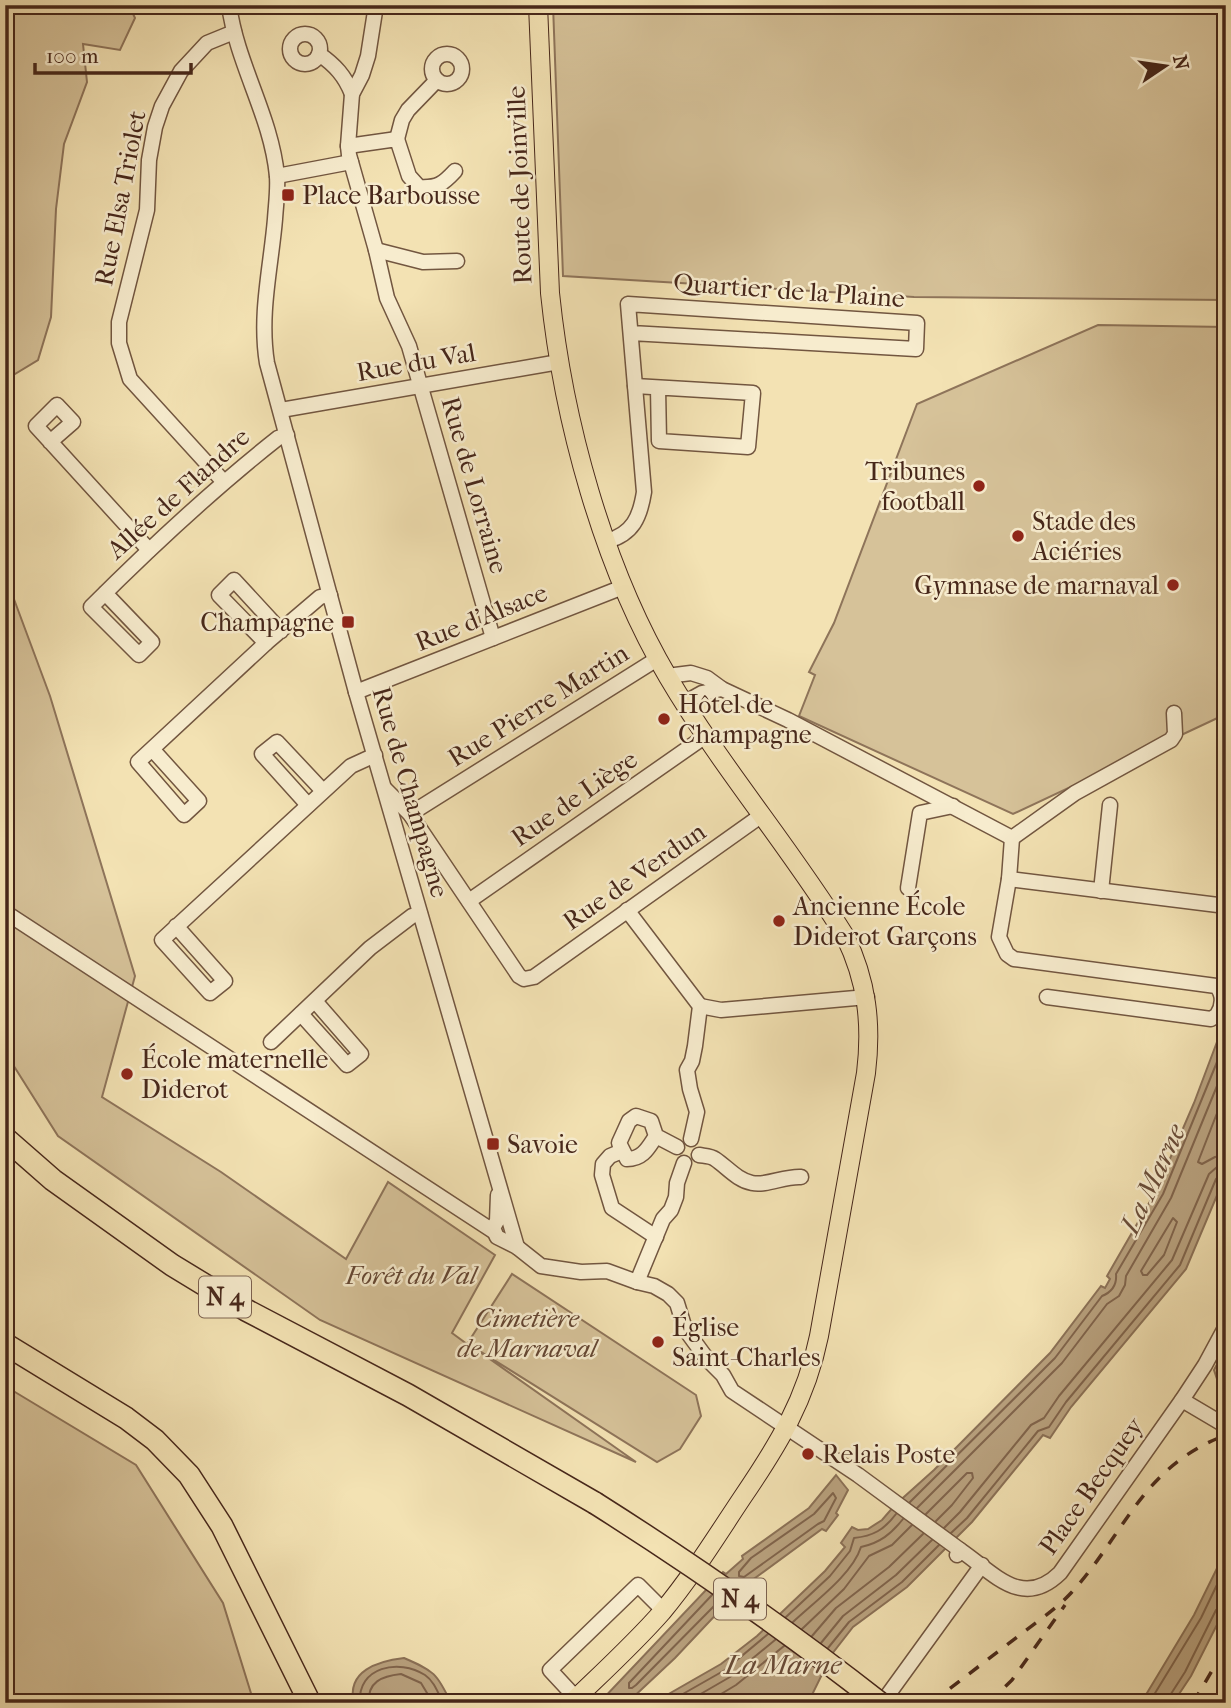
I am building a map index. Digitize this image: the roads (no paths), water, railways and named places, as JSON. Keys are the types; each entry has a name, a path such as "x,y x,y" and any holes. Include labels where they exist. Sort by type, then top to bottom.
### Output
{"highway":[{"name":"N 4","path":"5,1125 115,1233"},
{"name":"N 4","path":"5,1138 115,1233"},
{"name":"N 4","path":"5,1148 77,1210 242,1318 404,1403 463,1429 595,1503 703,1573 881,1703"},
{"name":"N 4","path":"5,1156 63,1203 115,1233"},
{"path":"5,1344 125,1418 155,1440 189,1475 222,1526 310,1703"},
{"path":"5,1352 79,1395 130,1429 183,1480 216,1530 302,1703"}],"main road":[{"name":"Route de Joinville","path":"538,5 550,293 559,362 574,430 607,541 623,586 667,676 845,936 858,965 867,997 869,1032 866,1073 822,1322 810,1375 787,1428 699,1563 663,1610 573,1701"}],"street":[{"name":"Rue de Champagne","path":"229,5 234,32 271,137 277,176 274,230 263,312 267,363 356,692 498,1187 501,1227"},
{"name":"Rue de Lorraine","path":"376,5 368,56 352,94 348,146 387,299 409,345 493,638"},
{"name":"Rue Elsa Triolet","path":"223,481 130,379 119,343 119,322 147,210 149,160 162,106 181,71 207,43 234,32"},
{"path":"319,54 337,68 352,94"},
{"path":"437,80 408,110 397,139 409,176 419,187 435,188 442,185 455,170"},
{"path":"348,146 397,139"},
{"path":"277,176 351,162"},
{"path":"376,250 423,262 457,261"},
{"name":"Quartier de la Plaine","path":"628,304 917,323 916,349 631,333 628,304"},
{"path":"607,541 631,529 639,514 645,492 631,333"},
{"name":"Rue du Val","path":"281,410 559,362"},
{"path":"635,386 753,393 748,447 659,441 658,388"},
{"name":"Allée de Flandre","path":"105,593 223,481 278,438 287,435"},
{"path":"50,442 149,550"},
{"path":"266,643 219,595 234,580 281,631"},
{"name":"Rue d'Alsace","path":"356,692 623,586"},
{"path":"152,749 199,801 184,815 138,762 266,643 320,597 330,595"},
{"name":"Rue Pierre Martin","path":"410,814 657,659"},
{"path":"667,676 699,674 722,689 789,720 1012,838"},
{"path":"684,703 702,693 722,689"},
{"path":"1012,838 1075,793 1171,740 1175,734 1174,713"},
{"name":"Rue de Liège","path":"469,901 707,735"},
{"path":"308,805 262,754 277,742 323,791"},
{"path":"176,926 225,981 210,993 162,940 176,926 351,766 375,755"},
{"path":"907,782 920,813 908,888"},
{"path":"384,788 410,814 469,901"},
{"path":"1101,891 1110,805"},
{"path":"920,813 953,806"},
{"name":"Rue de Verdun","path":"469,901 519,976 524,979 534,977 762,815"},
{"path":"1012,838 1010,878 999,937 1007,954 1014,959 1216,986 1221,991 1222,1001 1221,1010 1210,1019 1047,997"},
{"path":"1010,878 1226,906"},
{"path":"627,909 699,1006 695,1046 687,1070 697,1112 691,1139"},
{"path":"5,912 476,1222 501,1227"},
{"path":"271,1042 370,948 412,916 420,914"},
{"path":"699,1006 721,1010 867,997"},
{"path":"302,1014 347,1065 361,1054 315,1001"},
{"path":"656,1136 643,1154 635,1159 627,1159 619,1143 629,1121 636,1116 650,1121 656,1136 677,1147"},
{"path":"684,1163 676,1154 677,1147 681,1141 691,1139"},
{"path":"684,1163 695,1161 699,1155 699,1147 691,1139"},
{"path":"622,1151 610,1156 603,1164 602,1175 612,1208 656,1237"},
{"path":"699,1155 714,1158 727,1171 750,1183 801,1177"},
{"path":"637,1282 676,1197 677,1183 684,1163"},
{"name":"Place Becquey","path":"501,1227 517,1247 541,1266 581,1272 607,1271 653,1286 668,1294 677,1303 685,1329 707,1359 723,1375 732,1391 858,1475 958,1553 982,1564 1016,1588 1025,1590 1037,1589 1060,1573 1182,1400 1226,1326"},
{"path":"1182,1400 1226,1426"},
{"path":"881,1703 982,1564"},
{"path":"573,1701 550,1670 638,1585 663,1610"}],"water":[{"name":"La Marne","path":"1226,1018 1226,1174 1186,1269 1071,1407 1050,1438 1043,1435 972,1522 907,1587 853,1627 832,1654 808,1703 653,1703 721,1664 757,1636 825,1571 845,1547 841,1543 852,1527 858,1530 868,1529 882,1520 1050,1353 1101,1286 1105,1288 1110,1279 1107,1276 1156,1191 1194,1103"},
{"name":"La Marne","path":"836,1475 848,1490 836,1513 838,1515 826,1531 822,1529 740,1589 675,1658 627,1703 599,1703 723,1572 726,1574 743,1559 742,1556 809,1508"},
{"path":"1226,1550 1226,1607 1191,1676 1173,1703 1141,1703 1194,1615"},
{"path":"404,1658 434,1674 451,1703 354,1703 353,1692 359,1675 375,1665"}],"railway":[{"path":"931,1703 1047,1615 1071,1593 1154,1483 1197,1449 1226,1435"},
{"path":"988,1703 1012,1680 1065,1605"},
{"path":"1193,1703 1226,1647"}],"place":[{"name":"Place Barbousse","path":"288,195"},
{"name":"Tribunes football","path":"979,486"},
{"name":"Stade des Aciéries","path":"1018,536"},
{"name":"Gymnase de marnaval","path":"1173,585"},
{"name":"Champagne","path":"348,622"},
{"name":"Hôtel de Champagne","path":"664,719"},
{"name":"Ancienne École Diderot Garçons","path":"779,921"},
{"name":"École maternelle Diderot","path":"127,1074"},
{"name":"Savoie","path":"493,1144"},
{"name":"Église Saint-Charles","path":"658,1342"},
{"name":"Relais Poste","path":"808,1454"}],"park label":[{"name":"Forêt du Val","path":"411,1275"},
{"name":"Cimetière de Marnaval","path":"527,1333"}]}
